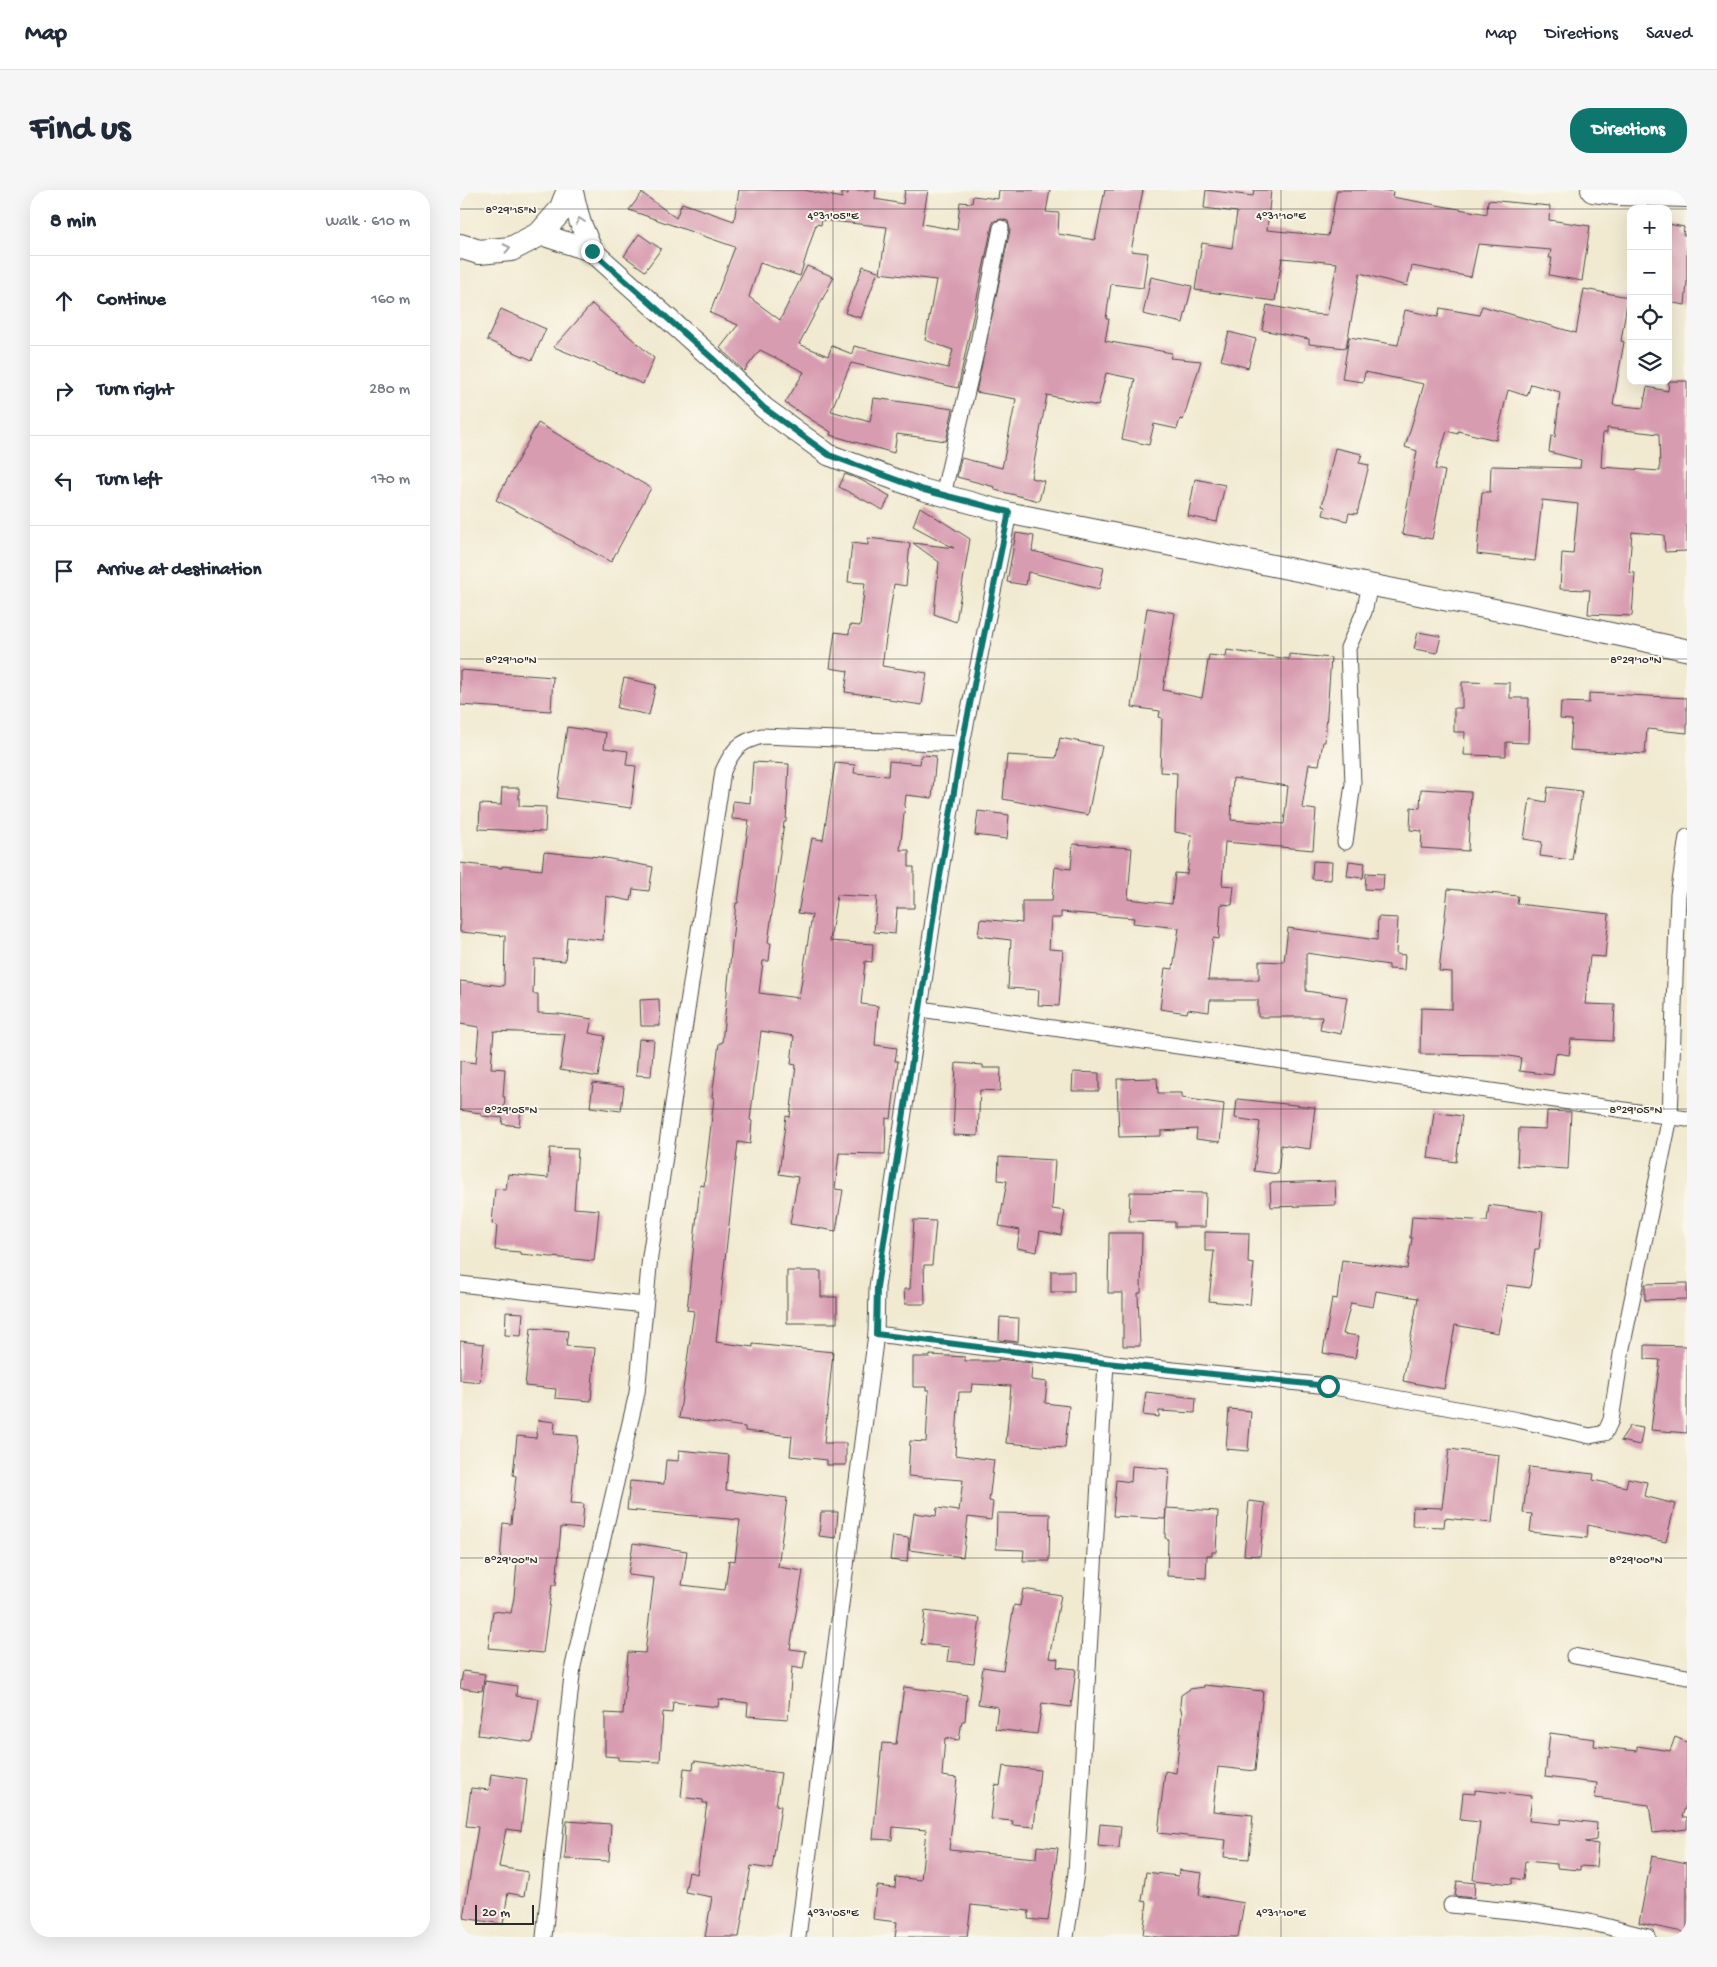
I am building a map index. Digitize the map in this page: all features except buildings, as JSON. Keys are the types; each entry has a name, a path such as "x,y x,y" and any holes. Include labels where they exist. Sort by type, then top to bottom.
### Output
{"main road":[{"path":"460,266 469,249 511,249 540,234 561,210 571,190"},
{"path":"1593,190 1618,193 1687,195"}],"street":[{"path":"571,190 580,222 592,251"},
{"path":"943,495 977,348 1001,228"},
{"path":"540,234 592,251 712,358 764,408 829,455 943,495 1009,512 1572,625 1687,650"},
{"path":"798,1937 876,1334 877,1287 935,906 962,744 1009,512"},
{"path":"1345,842 1353,784 1348,648 1364,612 1370,585"},
{"path":"544,1937 573,1666 637,1393 650,1256 723,771 730,754 745,741 762,736 962,744"},
{"path":"876,1334 1106,1363 1328,1386 1518,1420 1590,1436 1605,1433 1611,1420 1622,1348 1670,1117 1687,837"},
{"path":"920,1009 1687,1119"},
{"path":"460,1284 644,1305"},
{"path":"1066,1937 1076,1873 1106,1363"},
{"path":"1574,1656 1687,1677"},
{"path":"1451,1905 1530,1913 1589,1922 1648,1937"}],"route":[{"path":"592,251 712,358 764,408 829,455 924,490 1009,512 962,744 935,906 877,1287 876,1334 1106,1363 1328,1386"}]}
